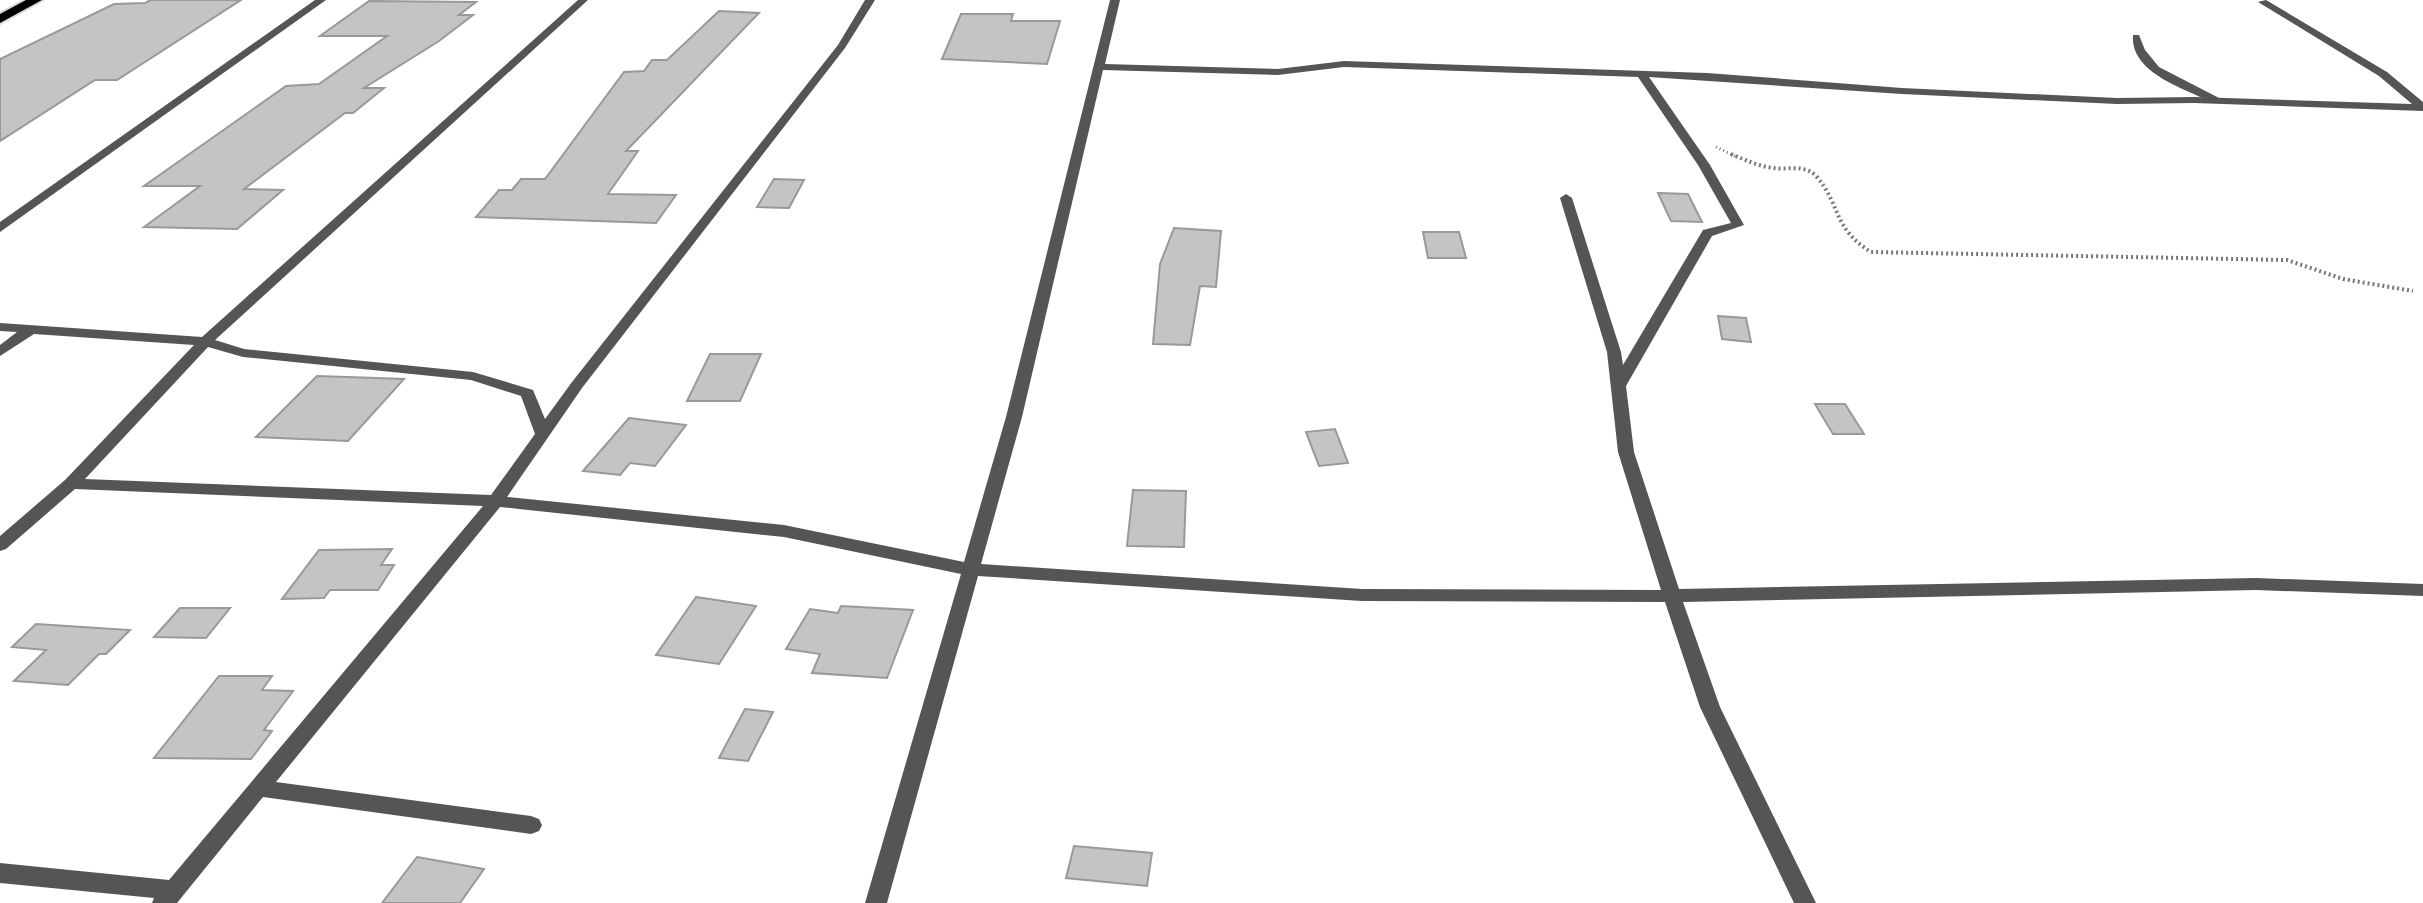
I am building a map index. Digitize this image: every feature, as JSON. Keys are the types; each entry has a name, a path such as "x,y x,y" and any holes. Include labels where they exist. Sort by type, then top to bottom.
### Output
{"highway":[{"path":"4,16 36,0"}],"street":[{"path":"0,228 321,0"},
{"path":"0,545 71,484 205,342 583,0"},
{"path":"0,873 168,896 496,501 577,385 842,46 870,0"},
{"path":"876,903 968,569 1014,417 1115,0"},
{"path":"2263,2 2383,74 2422,108"},
{"path":"2136,37 2138,48 2147,62 2164,76 2215,100"},
{"path":"1099,67 1263,73 1344,64 1642,75 2117,101 2215,100 2422,108"},
{"path":"1618,386 1707,233 1738,225 1642,75"},
{"path":"1566,198 1614,352 1626,452 1672,596 1710,707 1805,903"},
{"path":"0,327 205,342 243,353 473,376 528,393 543,434"},
{"path":"0,352 31,329"},
{"path":"71,484 496,501 784,531 968,569 1362,595 1672,596 2256,584 2423,590"},
{"path":"258,788 531,825"}],"path":[{"path":"1679,130 1748,162 1801,168 1815,175 1850,239 1871,252 2246,262 2287,260 2343,279 2413,291"}],"building":[{"path":"151,0 241,0 117,80 95,80 0,141 0,59 114,4"},
{"path":"369,1 476,2 459,15 473,15 439,41 364,88 384,88 353,113 345,113 244,189 283,190 237,229 144,227 200,186 144,186 286,86 319,84 387,36 320,36"},
{"path":"719,11 759,13 626,151 638,151 608,194 676,195 656,223 476,217 499,190 512,190 521,179 545,179 624,72 644,71 652,60 667,60"},
{"path":"961,14 1013,14 1011,21 1060,21 1047,64 942,59"},
{"path":"774,179 804,180 789,208 757,207"},
{"path":"1658,193 1688,194 1702,222 1671,221"},
{"path":"1174,228 1221,231 1216,287 1200,286 1190,345 1153,344 1160,264"},
{"path":"1423,232 1459,232 1466,258 1428,258"},
{"path":"1718,316 1746,318 1751,342 1722,339"},
{"path":"710,354 761,354 740,401 687,401"},
{"path":"317,376 404,379 348,441 256,437"},
{"path":"1815,404 1845,404 1864,434 1833,434"},
{"path":"629,418 686,425 655,466 630,463 620,475 583,471"},
{"path":"1335,429 1348,463 1319,466 1306,432"},
{"path":"1133,490 1186,491 1184,547 1127,546"},
{"path":"392,549 381,565 394,565 378,590 330,590 324,598 282,599 319,550"},
{"path":"696,597 756,606 719,664 656,655"},
{"path":"841,606 913,610 887,678 812,673 820,654 786,649 810,609 838,613"},
{"path":"180,608 230,608 206,638 154,637"},
{"path":"36,624 130,630 106,654 99,654 68,685 14,681 46,650 12,647"},
{"path":"219,676 272,676 262,690 293,691 264,730 272,731 251,759 154,758"},
{"path":"745,709 773,712 748,761 719,758"},
{"path":"1074,846 1152,853 1147,886 1066,878"},
{"path":"417,857 484,869 460,903 382,903"}]}
